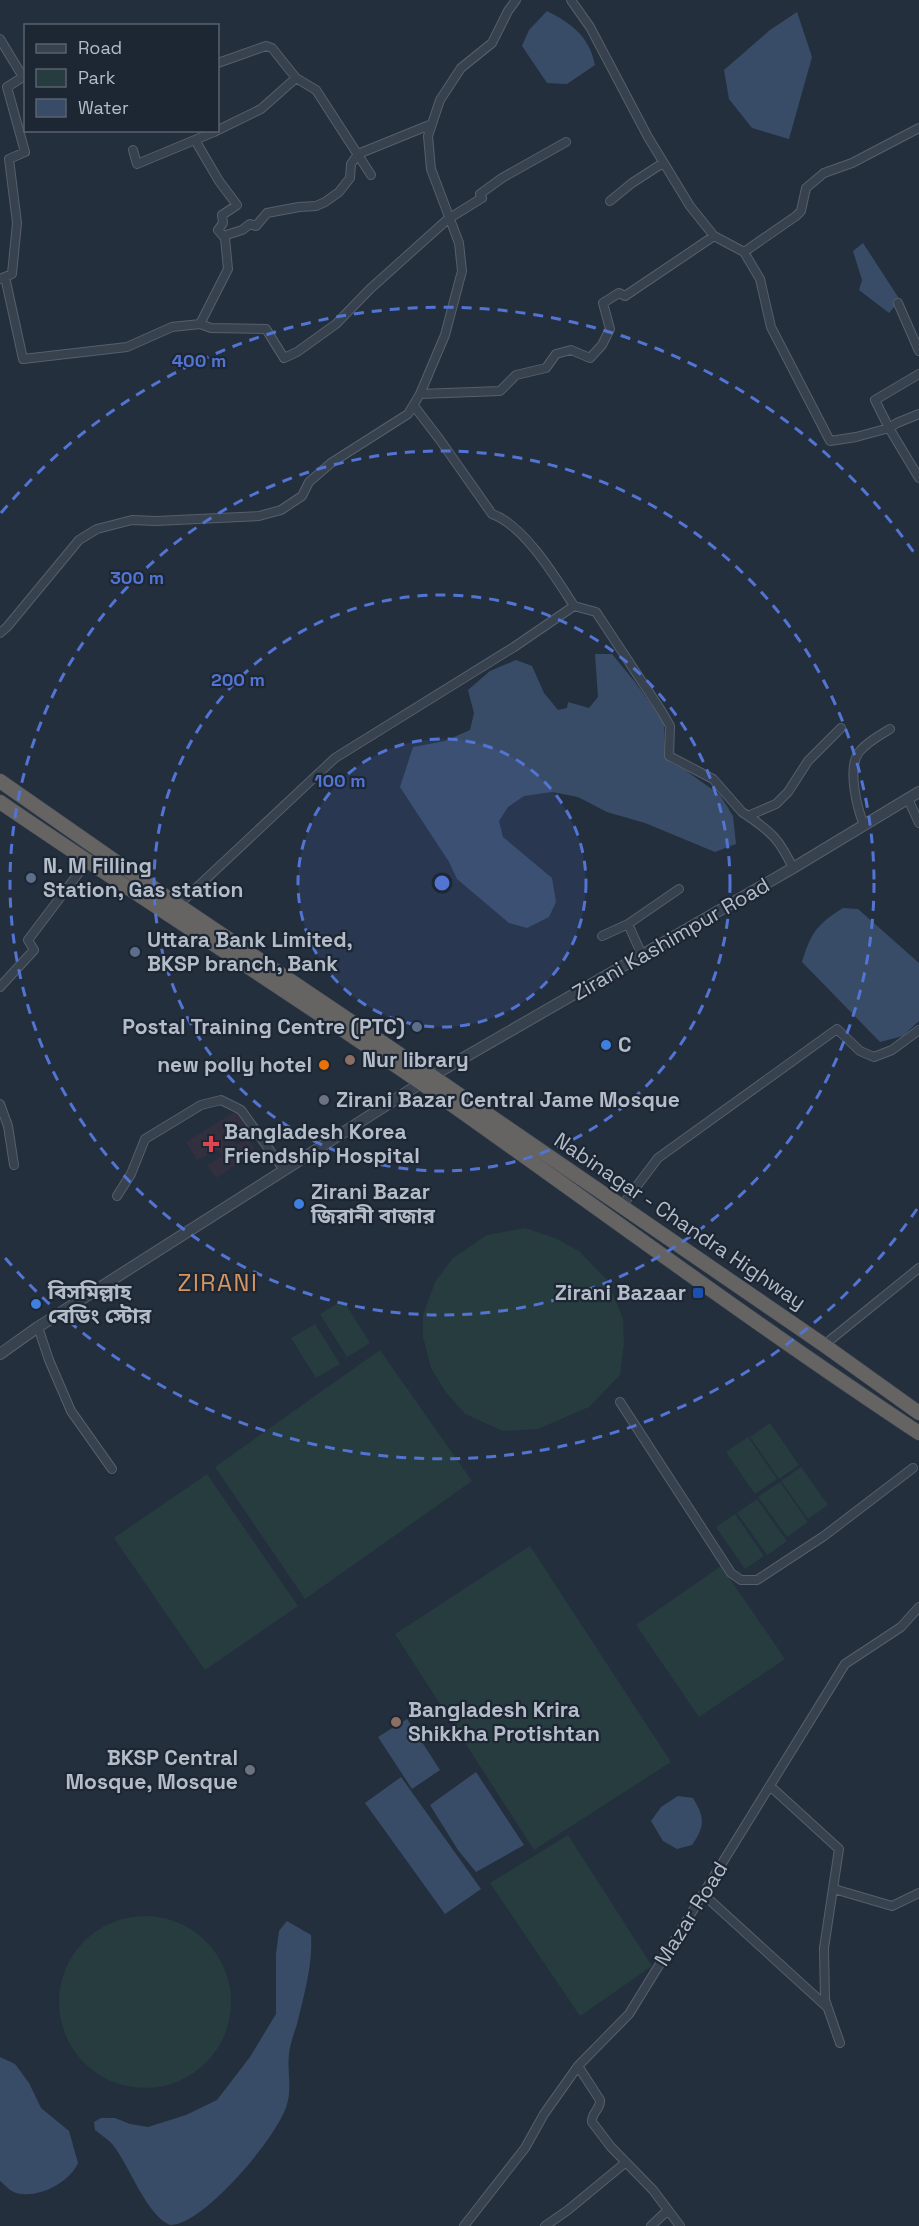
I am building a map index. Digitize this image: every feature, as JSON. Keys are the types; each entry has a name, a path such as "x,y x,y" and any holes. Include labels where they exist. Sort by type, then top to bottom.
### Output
{"highway":[{"name":"Nabinagar - Chandra Highway","path":"0,782 174,910 621,1207 916,1407"},
{"name":"Nabinagar - Chandra Highway","path":"0,802 87,862 174,910"},
{"name":"Nabinagar - Chandra Highway","path":"427,1080 919,1433"}],"street":[{"path":"0,633 79,540 97,529 132,520 259,516 281,510 302,496 309,482 332,463 408,414 420,394 445,336 455,306 462,271 459,243 431,169 428,136 440,100 461,68 492,43 516,0"},
{"path":"572,0 590,27 663,163 690,206 714,236 744,252 760,279 771,327 830,441 889,428 919,414"},
{"path":"0,39 24,76 7,87 25,152 9,159 17,223 12,273 2,278 23,359 127,347 172,327 200,324 211,328 266,329 284,358 297,352 336,324 370,289 448,219 482,198 480,194 502,178 566,142"},
{"path":"219,63 266,46 272,48 296,78 316,90 371,174"},
{"path":"219,129 261,109 296,78"},
{"path":"223,236 242,230 250,224 256,226 267,213 321,204 342,188 350,178 351,164 358,154 432,124"},
{"path":"744,252 796,216 801,211 806,188 824,173 852,163 919,128"},
{"path":"133,150 137,164 212,132"},
{"path":"195,140 219,181 237,205 222,215 223,223 218,230 223,236 228,269 200,324"},
{"path":"610,201 632,183 663,163"},
{"path":"420,394 500,391 516,375 546,368 556,354 571,350 590,358 602,345 610,329 603,303 620,293 625,296 714,236"},
{"path":"898,303 919,351"},
{"path":"919,374 875,400 919,478"},
{"path":"414,406 492,514 501,517 519,531 574,606 597,612 670,726 669,756 713,778 742,812 767,829 781,843 793,868"},
{"path":"174,910 335,758 514,648 574,606"},
{"path":"748,816 776,804 788,792 808,761 841,728"},
{"path":"864,825 855,800 855,762 864,746 890,729"},
{"name":"Zirani Kashimpur Road","path":"0,1354 38,1327 427,1080 793,868 919,792"},
{"path":"908,799 919,823"},
{"path":"0,987 34,950 28,940 87,862"},
{"path":"602,936 628,924 679,889"},
{"path":"628,924 642,955"},
{"path":"621,1207 658,1158 837,1029 860,1051 874,1057 892,1050 919,1030"},
{"path":"117,1196 131,1174 145,1139 201,1105 221,1100 241,1110 284,1170"},
{"path":"0,1104 8,1126 14,1165"},
{"path":"824,1345 919,1268"},
{"path":"38,1327 49,1360 71,1411 112,1468"},
{"path":"620,1402 731,1572 741,1580 757,1580 824,1536 913,1468"},
{"name":"Mazar Road","path":"464,2226 525,2148 544,2114 578,2066 629,2014 845,1664 901,1627 919,1607"},
{"path":"770,1786 839,1849 824,1948 825,2000 840,2043"},
{"path":"834,1889 892,1906 919,1893"},
{"path":"703,1894 828,2009"},
{"path":"578,2066 600,2100 600,2106 592,2117 592,2122 626,2163 645,2181 680,2226"},
{"path":"545,2226 626,2163"},
{"path":"651,2226 668,2210"}],"shaded area":[{"name":"Bangladesh Korea Friendship Hospital","path":"236,1111 245,1125 230,1136 236,1145 248,1139 256,1151 216,1178 207,1165 222,1156 218,1150 197,1160 186,1142"}],"green space":[{"path":"525,1228 555,1238 579,1251 608,1281 623,1319 624,1344 620,1375 589,1407 538,1429 503,1431 465,1414 445,1391 431,1368 423,1337 423,1315 435,1282 453,1258 487,1235"},
{"path":"343,1300 370,1343 347,1357 320,1314"},
{"path":"315,1324 340,1364 316,1378 291,1338"},
{"path":"380,1350 472,1481 305,1599 215,1467"},
{"path":"770,1423 799,1465 779,1479 750,1437"},
{"path":"748,1437 777,1479 755,1494 726,1452"},
{"path":"801,1467 828,1505 808,1519 781,1481"},
{"path":"207,1474 298,1606 205,1670 114,1538"},
{"path":"780,1482 808,1522 787,1537 758,1497"},
{"path":"757,1499 787,1541 767,1555 737,1513"},
{"path":"735,1514 764,1556 745,1569 716,1527"},
{"path":"530,1546 671,1762 534,1850 395,1634"},
{"path":"721,1566 785,1659 699,1717 636,1625"},
{"path":"568,1835 652,1966 580,2016 490,1883"},
{"path":"145,1916 178,1923 206,1941 224,1969 231,2002 224,2035 206,2063 178,2081 145,2088 112,2081 84,2063 66,2035 59,2002 66,1969 84,1941 112,1923"}],"water":[{"path":"547,11 578,32 588,46 595,65 567,84 547,83 522,46 529,30"},
{"path":"797,12 812,57 789,139 752,128 729,99 724,70 770,30"},
{"path":"863,243 900,300 889,313 859,290 862,280 853,251"},
{"path":"595,654 612,654 664,723 665,757 720,795 733,816 736,844 715,852 645,823 607,812 578,797 552,792 524,796 508,807 499,821 503,837 552,878 556,902 549,917 527,928 509,923 457,879 449,862 400,787 413,747 445,741 470,730 474,713 468,690 490,671 516,660 532,666 544,693 558,710 567,708 568,702 589,708 598,697"},
{"path":"843,908 858,909 919,963 919,1021 903,1036 880,1042 802,962 816,930"},
{"path":"407,1719 440,1770 412,1789 378,1737"},
{"path":"476,1772 524,1845 476,1872 458,1850 430,1805"},
{"path":"401,1777 481,1889 445,1914 365,1803"},
{"path":"678,1796 693,1798 700,1811 702,1822 692,1845 677,1849 663,1841 651,1821 661,1807"},
{"path":"287,1921 311,1935 311,1957 291,2043 287,2104 281,2118 256,2156 220,2195 201,2211 184,2221 170,2225 154,2212 113,2145 95,2130 94,2122 101,2118 115,2118 130,2124 148,2127 186,2115 217,2100 250,2057 276,2014 276,1954 279,1931"},
{"path":"0,2057 15,2064 29,2083 41,2108 69,2131 78,2163 68,2177 60,2183 34,2194 16,2193 0,2181"}],"place":[{"name":"N. M Filling Station, Gas station","path":"31,878"},
{"name":"Uttara Bank Limited, BKSP branch, Bank","path":"135,952"},
{"name":"Postal Training Centre (PTC)","path":"417,1027"},
{"name":"C","path":"606,1045"},
{"name":"Nur library","path":"350,1060"},
{"name":"new polly hotel","path":"324,1065"},
{"name":"Zirani Bazar Central Jame Mosque","path":"324,1100"},
{"name":"Bangladesh Korea Friendship Hospital","path":"211,1144"},
{"name":"Zirani Bazar জিরানী বাজার","path":"299,1204"},
{"name":"Zirani Bazaar","path":"698,1293"},
{"name":"বিসমিল্লাহ বেডিং স্টোর","path":"36,1304"},
{"name":"Bangladesh Krira Shikkha Protishtan","path":"396,1722"},
{"name":"BKSP Central Mosque, Mosque","path":"250,1770"}],"district":[{"name":"ZIRANI","path":"218,1283"}]}
